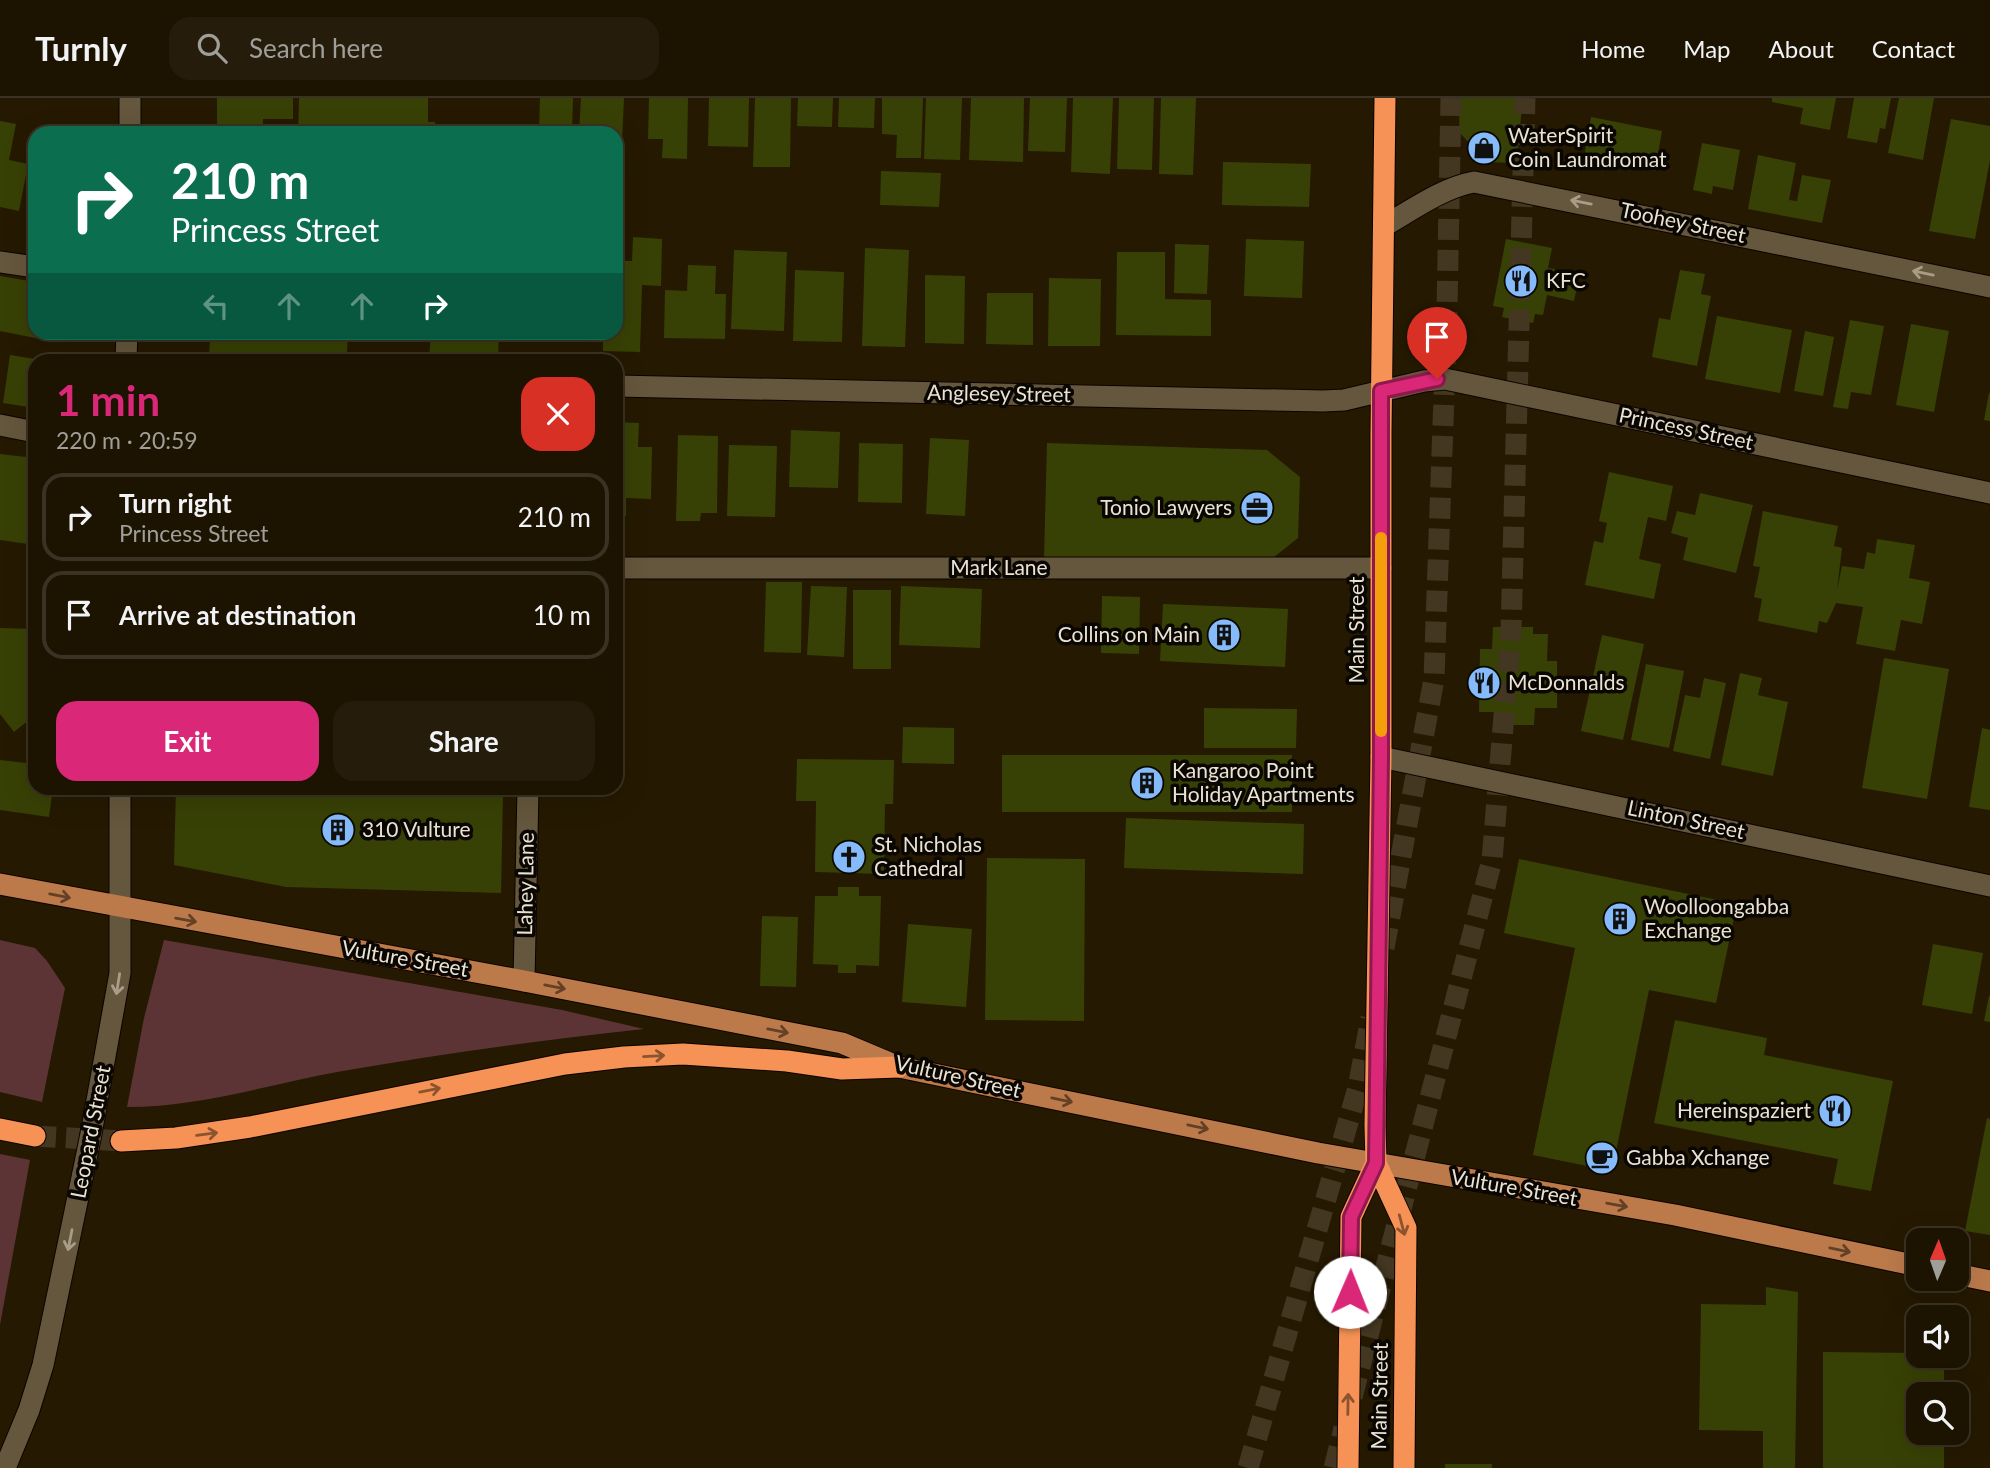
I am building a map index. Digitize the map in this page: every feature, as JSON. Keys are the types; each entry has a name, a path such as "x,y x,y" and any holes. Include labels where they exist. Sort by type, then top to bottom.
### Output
{"highway":[{"name":"Main Street","path":"1348,1468 1351,1217 1376,1163 1385,98"},
{"path":"121,1141 213,1133 554,1066 624,1057 684,1054 736,1056 842,1069 899,1067"},
{"path":"0,1129 35,1136"},
{"name":"Main Street","path":"1376,1163 1406,1228 1404,1468"}],"main road":[{"name":"Vulture Street","path":"0,884 524,981 842,1044 899,1067 1318,1153 1675,1215 1906,1263"},
{"path":"1969,1277 1990,1281"}],"street":[{"path":"130,98 130,126"},
{"name":"Toohey Street","path":"1384,226 1460,184 1474,182 1990,287"},
{"path":"0,262 28,266"},
{"name":"Princess Street","path":"1381,391 1424,380 1445,379 1990,493"},
{"name":"Anglesey Street","path":"623,386 1323,401 1344,400 1381,391"},
{"path":"0,425 28,431"},
{"name":"Mark Lane","path":"623,568 1381,568"},
{"name":"Linton Street","path":"1381,757 1990,886"},
{"name":"Leopard Street","path":"5,1468 29,1410 43,1365 83,1173 120,972 120,795"},
{"name":"Lahey Lane","path":"524,981 528,795"}],"shaded area":[{"path":"0,940 35,948 65,988 42,1102 0,1092"},
{"path":"164,940 562,1010 644,1029 452,1053 337,1072 206,1099 127,1107 144,1018"},
{"path":"0,1154 30,1160 0,1325"}],"building":[{"path":"217,98 293,98 293,119 263,119 263,126 217,126"},
{"path":"299,98 428,98 428,122 435,122 435,126 298,126"},
{"path":"540,98 573,98 572,126 539,126"},
{"path":"581,98 624,98 623,126 579,126"},
{"path":"649,98 688,98 687,159 662,158 663,139 648,139"},
{"path":"709,98 749,98 748,147 708,146"},
{"path":"755,98 791,98 790,167 753,167"},
{"path":"798,98 833,98 832,127 797,126"},
{"path":"839,98 875,98 874,128 838,127"},
{"path":"882,98 923,98 921,158 896,158 897,135 882,134"},
{"path":"926,98 962,98 960,160 924,159"},
{"path":"971,98 1024,98 1023,162 969,160"},
{"path":"1030,98 1067,98 1065,152 1028,151"},
{"path":"1073,98 1113,98 1110,174 1071,172"},
{"path":"1119,98 1154,98 1152,170 1117,169"},
{"path":"1161,98 1196,98 1193,175 1159,174"},
{"path":"1460,98 1523,98 1517,156 1512,163 1487,162 1459,132"},
{"path":"1772,98 1836,98 1830,130 1800,124 1803,108 1772,102"},
{"path":"1854,98 1891,98 1885,129 1880,128 1877,143 1847,138"},
{"path":"1899,98 1934,98 1923,160 1888,153"},
{"path":"1591,117 1662,131 1655,171 1584,158"},
{"path":"1951,119 1990,126 1990,160 1975,239 1929,231"},
{"path":"0,121 16,124 9,160 28,164 19,211 0,207"},
{"path":"1702,143 1740,150 1733,190 1713,186 1712,194 1693,190"},
{"path":"1758,155 1796,163 1789,200 1797,201 1802,175 1831,180 1822,223 1748,209"},
{"path":"1223,162 1311,164 1309,207 1222,205"},
{"path":"881,171 941,173 939,207 880,205"},
{"path":"633,237 662,239 661,286 642,285 640,352 603,351 603,340 623,340 623,261 632,261"},
{"path":"1246,239 1304,241 1302,298 1244,296"},
{"path":"1506,239 1552,248 1548,268 1555,269 1553,277 1578,282 1574,301 1547,295 1543,315 1535,314 1533,323 1502,317 1504,308 1493,306"},
{"path":"1175,244 1209,245 1207,294 1174,293"},
{"path":"865,248 909,250 905,347 862,346"},
{"path":"734,250 787,252 784,331 731,329"},
{"path":"1117,252 1165,252 1165,299 1211,300 1211,336 1116,335"},
{"path":"688,265 716,266 715,294 726,294 725,339 664,338 665,290 687,291"},
{"path":"795,270 844,272 842,342 793,341"},
{"path":"1680,270 1705,274 1701,294 1711,296 1697,366 1652,357 1659,318 1670,320"},
{"path":"925,275 965,276 964,344 925,343"},
{"path":"0,276 28,281 28,337 0,331"},
{"path":"1049,278 1101,279 1100,346 1048,346"},
{"path":"987,293 1033,293 1033,345 986,344"},
{"path":"1717,316 1792,330 1780,393 1705,379"},
{"path":"1850,320 1884,326 1871,395 1851,392 1848,409 1833,407"},
{"path":"1911,324 1949,331 1934,412 1896,405"},
{"path":"1805,331 1834,337 1823,396 1794,391"},
{"path":"210,340 348,340 347,352 362,352 362,354 209,354"},
{"path":"430,340 499,340 498,354 429,354"},
{"path":"10,355 28,358 28,407 3,403"},
{"path":"1990,393 1990,421 1984,420"},
{"path":"623,422 639,423 638,447 652,447 651,499 626,498 626,516 623,516"},
{"path":"791,430 840,432 838,488 789,487"},
{"path":"678,435 718,436 717,513 701,513 700,521 676,521"},
{"path":"930,438 969,440 965,516 926,514"},
{"path":"859,443 903,444 902,503 858,502"},
{"path":"1047,443 1267,450 1300,477 1298,538 1264,565 1044,558"},
{"path":"729,445 777,446 775,517 727,516"},
{"path":"0,454 28,457 28,544 0,540"},
{"path":"1609,472 1673,486 1666,521 1648,517 1639,559 1661,564 1654,599 1585,585 1594,541 1603,543 1607,523 1599,521"},
{"path":"1700,493 1753,505 1736,573 1683,560 1688,538 1671,533 1677,511 1695,515"},
{"path":"1763,511 1838,526 1834,546 1842,548 1837,590 1842,566 1864,569 1867,552 1875,554 1877,539 1915,545 1909,578 1930,582 1922,624 1901,620 1895,651 1856,644 1863,607 1836,603 1827,623 1819,621 1817,633 1758,621 1762,599 1754,597 1760,567 1753,566"},
{"path":"766,582 802,582 801,653 764,652"},
{"path":"811,586 847,587 844,657 807,655"},
{"path":"901,586 982,589 980,648 899,645"},
{"path":"853,590 891,590 891,669 853,669"},
{"path":"1102,596 1140,597 1139,654 1101,653"},
{"name":"Collins on Main","path":"1163,604 1288,609 1285,667 1160,661"},
{"path":"1493,627 1533,627 1533,634 1548,634 1547,661 1557,661 1557,708 1535,708 1534,725 1495,725 1495,712 1479,712 1480,649 1492,649"},
{"path":"0,628 28,629 28,721 14,732 0,714"},
{"path":"1602,635 1644,644 1623,740 1581,731"},
{"path":"1884,658 1949,669 1927,799 1862,788"},
{"path":"1646,664 1684,671 1669,748 1631,740"},
{"path":"1740,673 1762,678 1758,695 1788,702 1773,776 1721,765"},
{"path":"1704,678 1726,683 1710,759 1673,751 1685,695 1700,698"},
{"path":"1204,708 1297,709 1296,748 1204,748"},
{"path":"903,727 954,728 954,764 902,763"},
{"path":"1982,728 1990,730 1990,810 1969,807"},
{"name":"Kangaroo Point Holiday Apartments","path":"1002,755 1292,755 1292,812 1002,812"},
{"path":"797,759 894,760 893,804 885,804 884,874 815,872 816,801 796,801"},
{"path":"0,760 28,763 28,795 52,795 49,817 0,810"},
{"name":"310 Vulture","path":"176,795 503,795 501,893 286,887 174,865"},
{"path":"1126,818 1304,824 1303,874 1124,868"},
{"path":"987,858 1085,859 1084,1021 985,1020"},
{"path":"1519,859 1737,904 1716,1003 1649,990 1612,1171 1533,1155 1575,948 1504,933"},
{"path":"838,887 859,887 859,896 881,896 879,966 856,965 856,973 838,973 838,965 813,964 815,896 838,896"},
{"path":"762,916 798,917 796,987 760,986"},
{"path":"908,924 972,929 966,1007 902,1002"},
{"path":"1933,944 1983,953 1972,1014 1922,1005"},
{"path":"1990,996 1990,1022 1984,1021"},
{"path":"1675,1020 1767,1038 1764,1055 1893,1081 1871,1191 1833,1184 1838,1159 1654,1123"},
{"path":"1987,1118 1990,1119 1990,1235 1969,1232 1969,1228 1966,1228"},
{"path":"1766,1287 1798,1292 1795,1468 1763,1468 1763,1431 1699,1430 1701,1304 1766,1305"},
{"path":"1823,1352 1906,1353 1906,1368 1944,1368 1944,1382 1906,1382 1906,1445 1944,1445 1944,1468 1823,1468"},
{"path":"1445,1464 1492,1464 1492,1468 1445,1468"}],"tunnel":[{"path":"1384,948 1434,679 1447,310 1451,98"},
{"path":"1352,1397 1492,860 1511,631 1525,98"},
{"path":"1248,1468 1358,1088 1371,1018"},
{"path":"35,1136 121,1141"},
{"path":"1334,1468 1344,1428"}],"slow traffic":[{"path":"1381,538 1381,731"}],"place":[{"name":"WaterSpirit Coin Laundromat","path":"1484,148"},
{"name":"KFC","path":"1521,281"},
{"name":"Tonio Lawyers","path":"1257,508"},
{"name":"Collins on Main","path":"1224,635"},
{"name":"McDonnalds","path":"1484,683"},
{"name":"Kangaroo Point Holiday Apartments","path":"1147,783"},
{"name":"310 Vulture","path":"338,830"},
{"name":"St. Nicholas Cathedral","path":"849,857"},
{"name":"Woolloongabba Exchange","path":"1620,919"},
{"name":"Hereinspaziert","path":"1835,1111"},
{"name":"Gabba Xchange","path":"1602,1158"}],"route":[{"path":"1350,1292 1351,1217 1376,1163 1381,757 1381,391 1437,379"}]}
